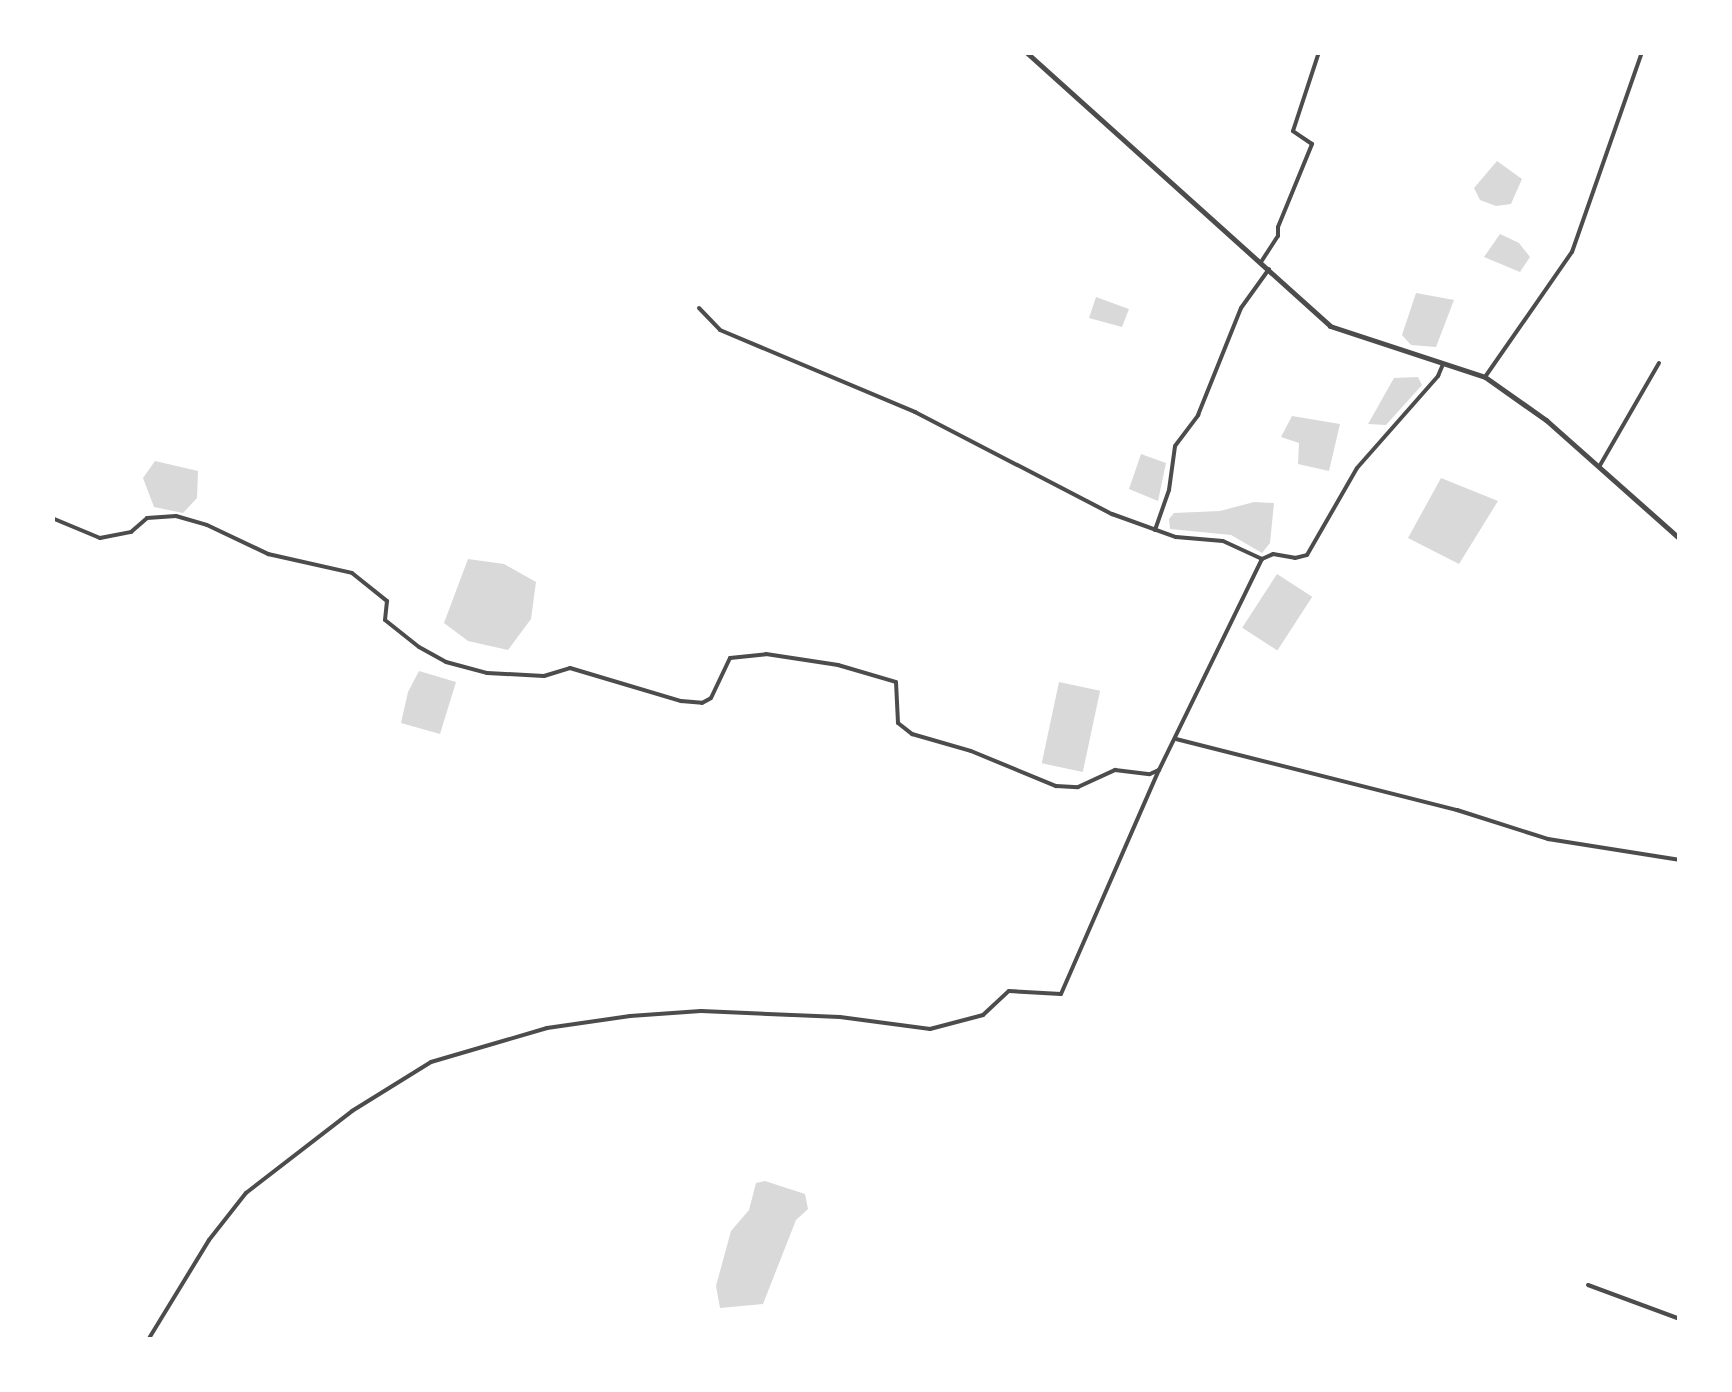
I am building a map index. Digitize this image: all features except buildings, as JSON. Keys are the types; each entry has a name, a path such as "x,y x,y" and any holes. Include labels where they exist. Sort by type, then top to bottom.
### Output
{"street":[{"path":"1026,52 1330,326 1485,377 1546,420 1680,540"},
{"path":"1261,262 1278,236 1278,227 1306,166 1312,144 1293,131 1319,52"},
{"path":"1485,377 1572,252 1642,52"},
{"path":"1155,530 1170,490 1175,446 1198,415 1241,308 1268,269"},
{"path":"699,308 720,330 884,397 1112,514 1176,537 1224,541 1262,559"},
{"path":"148,1340 209,1240 246,1193 352,1111 431,1062 547,1028 630,1016 701,1011 800,1015 930,1029 983,1015 1008,990 1061,994 1158,770 1262,559 1273,554 1295,558 1307,555 1357,468 1438,376 1444,362"},
{"path":"1599,467 1659,364"},
{"path":"52,518 100,538 131,532 147,518 176,516 207,525 268,554 352,572 387,601 385,620 419,647 446,662 487,673 544,676 570,668 680,701 702,703 711,698 730,658 798,657 896,682 898,722 912,734 971,751 1056,786 1078,787 1115,770 1150,774 1158,770"},
{"path":"1176,739 1457,810 1548,839 1680,860"},
{"path":"1588,1285 1680,1320"}],"shaded area":[{"path":"1497,161 1522,179 1511,204 1496,206 1480,200 1474,188"},
{"path":"1500,234 1519,243 1530,257 1520,272 1484,257"},
{"path":"1416,293 1454,300 1436,347 1411,345 1402,335"},
{"path":"1096,297 1129,309 1122,327 1089,318"},
{"path":"1418,377 1422,385 1386,425 1368,424 1394,378"},
{"path":"1292,416 1340,424 1329,471 1298,464 1299,443 1281,437"},
{"path":"1141,454 1166,463 1158,501 1129,489"},
{"path":"155,461 198,471 197,498 183,513 154,507 143,478"},
{"path":"1441,478 1498,501 1459,564 1408,538"},
{"path":"1254,502 1274,503 1270,543 1262,553 1231,535 1170,529 1169,519 1174,513 1220,511"},
{"path":"468,559 504,564 536,582 531,619 508,650 468,641 444,623"},
{"path":"1277,574 1312,597 1277,651 1242,628"},
{"path":"419,671 456,682 440,734 401,723 408,692"},
{"path":"1059,682 1100,691 1083,772 1042,763"},
{"path":"765,1181 805,1194 808,1209 796,1220 763,1304 720,1308 716,1286 731,1231 749,1210 756,1183"}]}
